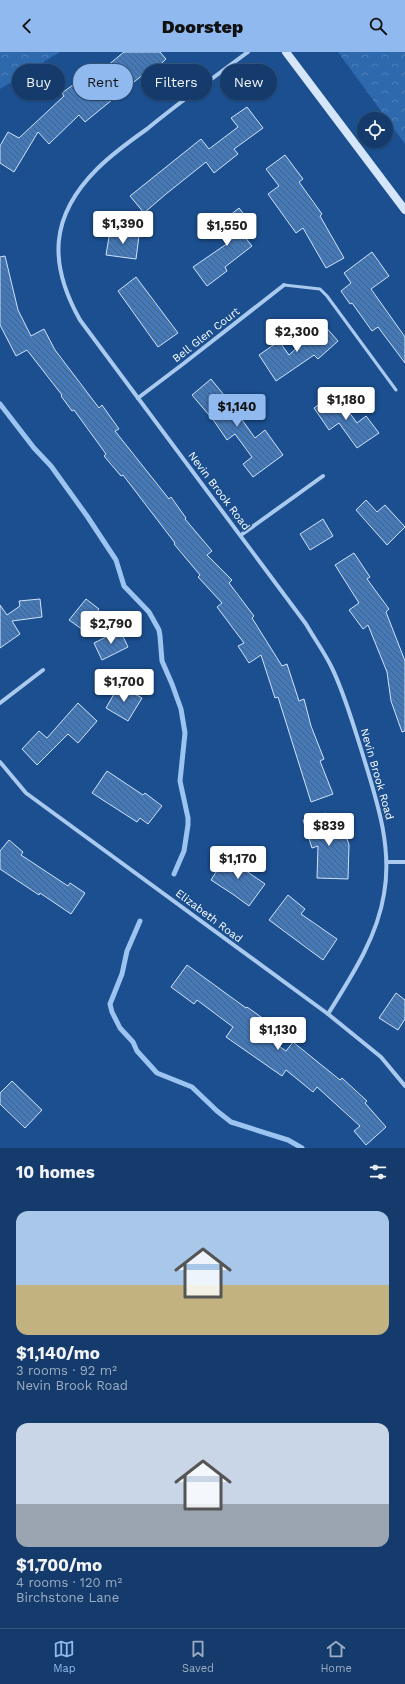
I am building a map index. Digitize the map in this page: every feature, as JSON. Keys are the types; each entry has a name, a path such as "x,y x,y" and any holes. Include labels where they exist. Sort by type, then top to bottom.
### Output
{"main road":[{"path":"286,52 405,210"}],"street":[{"name":"Nevin Brook Road","path":"248,52 197,89 98,168 75,195 61,226 58,242 60,275 72,305 80,320 306,624 331,666 351,717 376,798 387,862 384,894 376,925 348,981 328,1014"},
{"name":"Bell Glen Court","path":"138,398 284,284"},
{"path":"241,535 323,476"},
{"path":"0,703 43,670"},
{"name":"Elizabeth Road","path":"0,762 26,793 328,1014 381,1057 405,1086"},
{"path":"387,862 405,862"}],"lane":[{"path":"284,284 320,289 327,296 396,390"}],"green space":[{"path":"0,52 60,52 41,64 12,64 12,82 0,89"},
{"path":"338,52 405,52 405,144 393,128 393,112 382,112"}],"building":[{"path":"124,52 160,52 166,59 161,64 141,64 141,76 133,83 133,64 109,64"},
{"path":"73,85 73,100 112,100 85,122 79,115 49,144 38,132 14,172 0,163 0,146 8,132 19,138 60,100 65,100 65,91"},
{"path":"247,107 263,128 234,149 238,154 214,173 206,162 144,213 130,196 201,139 209,149 238,127 231,118"},
{"path":"285,155 303,179 299,182 322,214 320,216 344,258 326,268 303,228 296,233 268,194 279,186 266,169"},
{"path":"239,208 255,228 244,236 252,246 225,267 227,271 207,286 193,267 228,243 215,227"},
{"path":"110,231 139,236 136,259 106,255"},
{"path":"372,252 389,276 371,289 405,337 405,363 378,327 372,331 352,303 350,304 341,291 351,283 344,273"},
{"path":"5,256 18,310 31,336 44,329 55,350 99,408 102,405 119,429 115,431 169,499 171,497 186,518 185,519 212,551 207,555 232,580 229,583 254,616 252,618 282,666 287,664 299,701 304,699 311,726 324,759 320,761 333,794 311,802 278,697 275,698 261,655 249,663 238,646 244,643 217,607 222,603 198,577 200,575 174,544 175,543 123,475 121,476 104,456 106,454 27,350 16,356 0,325 0,257"},
{"path":"136,277 178,333 158,347 118,291"},
{"path":"323,324 338,341 318,359 314,355 276,381 259,355 279,341 289,355"},
{"path":"211,379 255,438 265,430 283,455 253,477 243,464 252,457 235,434 227,440 214,421 192,395"},
{"path":"335,393 357,423 366,416 379,433 357,448 339,423 329,430 314,408"},
{"path":"366,500 377,512 385,505 405,527 387,545 356,510"},
{"path":"323,519 333,536 310,550 300,534"},
{"path":"354,553 370,577 367,579 389,609 386,612 405,661 405,731 402,732 391,701 387,672 368,625 363,629 349,610 359,603 335,565"},
{"path":"40,599 42,617 12,621 20,634 0,648 0,605 7,615 20,606 19,601"},
{"path":"86,599 99,609 83,630 69,620"},
{"path":"120,630 128,647 102,660 94,643"},
{"path":"119,685 142,698 128,721 106,708"},
{"path":"78,703 97,721 78,743 68,734 37,765 22,749 39,731 47,738"},
{"path":"107,771 143,795 145,793 162,806 148,824 140,818 137,822 92,793"},
{"path":"326,813 330,825 342,821 349,845 348,879 317,878 318,846 312,848 303,820"},
{"path":"9,840 23,852 21,855 68,886 70,883 85,893 71,914 0,869 0,851"},
{"path":"228,853 245,863 242,868 265,884 249,906 211,880"},
{"path":"288,895 305,909 301,914 337,939 323,960 269,920"},
{"path":"187,965 246,1008 247,1007 271,1024 264,1036 286,1051 293,1042 340,1080 342,1078 367,1101 365,1103 386,1127 366,1145 354,1131 360,1126 317,1087 313,1092 286,1070 282,1076 226,1037 233,1027 197,1000 194,1004 171,987"},
{"path":"396,993 405,1000 405,1019 398,1030 379,1018"},
{"path":"12,1081 42,1110 25,1128 0,1104 0,1093"}],"waterway":[{"path":"0,404 34,448 51,466 87,516 116,560 124,586 149,612 159,630 162,661 181,709 185,733 180,781 188,818 188,825 184,851 174,874"},
{"path":"140,921 127,951 122,974 110,1004 112,1012 120,1028 133,1042 137,1051 157,1073 192,1087 231,1122 288,1140 302,1148"}]}
